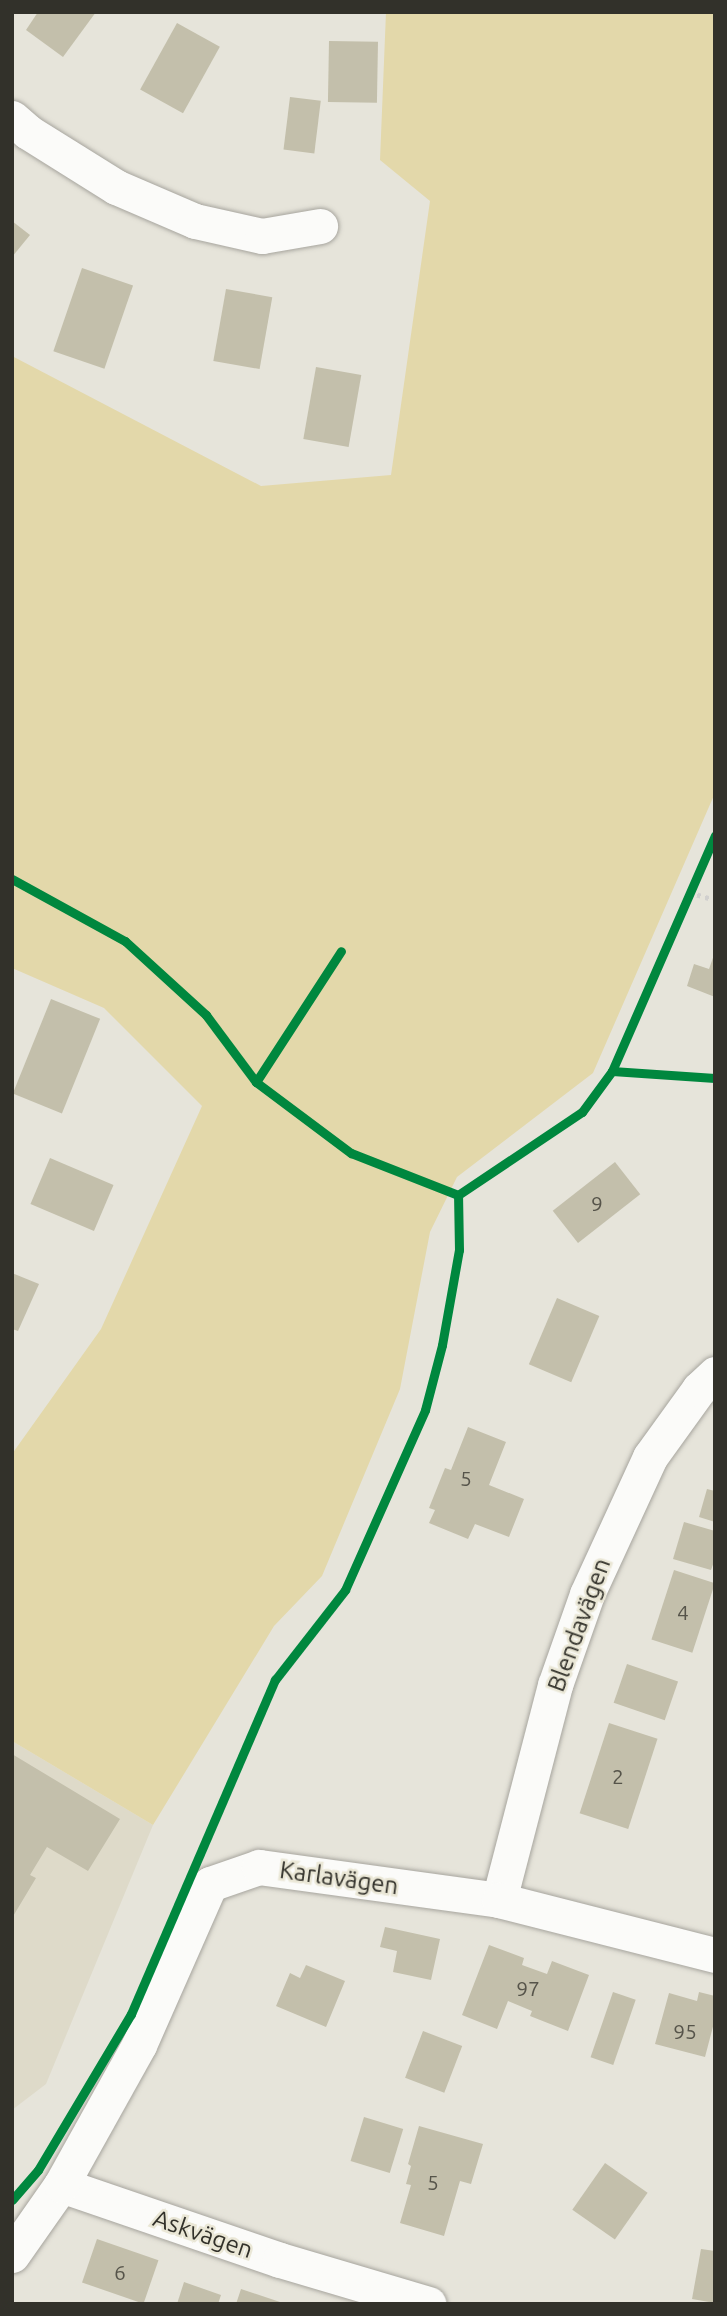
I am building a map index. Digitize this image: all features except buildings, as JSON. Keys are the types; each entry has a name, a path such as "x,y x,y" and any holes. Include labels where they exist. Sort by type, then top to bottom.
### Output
{"street":[{"path":"12,118 28,132 116,187 195,221 262,236 320,226"},
{"name":"Blendavägen","path":"499,1900 555,1685 587,1594 650,1457 699,1389 715,1374"},
{"name":"Karlavägen","path":"61,2185 139,2045 210,1884 259,1867 499,1900 715,1955"},
{"path":"12,2255 61,2185"},
{"name":"Askvägen","path":"61,2185 280,2260 429,2304"}],"path":[{"path":"683,905 694,880"},
{"path":"689,892 715,900"}],"shaded area":[{"path":"386,12 715,12 715,793 593,1073 457,1177 430,1232 400,1389 322,1576 274,1626 153,1825 12,1741 12,1454 101,1329 202,1106 104,1008 12,968 12,356 261,486 391,475 430,201 380,160"},
{"path":"12,1741 153,1825 46,2084 12,2110"}],"cycle path":[{"path":"12,879 125,941 206,1015 256,1082 351,1153 458,1195 582,1112 612,1071 715,835"},
{"path":"256,1082 341,951"},
{"path":"612,1071 715,1078"},
{"path":"12,2200 38,2170 131,2014 275,1680 345,1590 425,1410 442,1345 459,1250 458,1195"}]}
